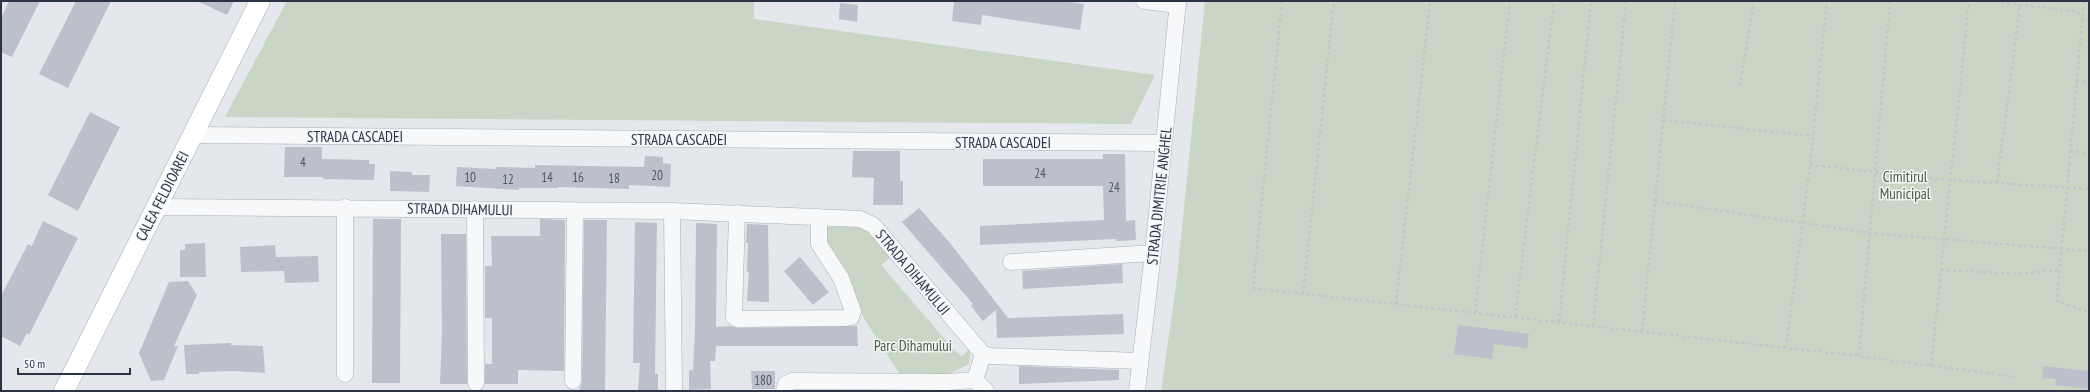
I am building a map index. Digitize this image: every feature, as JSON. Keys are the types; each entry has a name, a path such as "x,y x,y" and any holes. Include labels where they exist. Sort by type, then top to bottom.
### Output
{"main road":[{"name":"CALEA FELDIOAREI","path":"64,391 260,1"}],"street":[{"path":"1144,1 1178,3"},
{"name":"STRADA DIMITRIE ANGHEL","path":"1137,391 1153,253 1178,3"},
{"name":"STRADA CASCADEI","path":"193,135 1164,143"},
{"name":"STRADA DIHAMULUI","path":"156,208 672,211 860,219 874,225 984,354"},
{"path":"345,208 345,374"},
{"path":"475,209 476,383"},
{"path":"573,381 575,210"},
{"path":"672,211 674,391"},
{"path":"737,213 734,317 738,319 851,317 853,311 841,278 819,244 819,218"},
{"path":"1011,262 1153,253"},
{"path":"784,391 786,384 792,381 892,387 947,382 980,385 984,354 990,356 1140,361"}],"path":[{"path":"1282,1 1253,288 1859,356 2016,377"},
{"path":"1303,294 1334,1"},
{"path":"1396,304 1430,1"},
{"path":"1475,313 1510,1"},
{"path":"1515,317 1554,1"},
{"path":"1559,322 1591,1"},
{"path":"1593,326 1626,1"},
{"path":"1642,332 1675,1"},
{"path":"1740,86 1754,1"},
{"path":"1786,348 1810,165 1827,1"},
{"path":"1859,356 1890,1"},
{"path":"1931,366 1969,1"},
{"path":"1989,1 2078,12 2082,19"},
{"path":"2084,1 2057,301 2089,312"},
{"path":"1997,183 2020,5"},
{"path":"2082,19 2089,20"},
{"path":"2076,81 2089,82"},
{"path":"1663,120 1813,136"},
{"path":"2070,151 2089,153"},
{"path":"1810,165 1951,180 2067,186 2089,189"},
{"path":"1655,201 1870,233 2061,247 2089,251"},
{"path":"1941,270 2019,274 2059,270"}],"green space":[{"path":"287,1 754,1 754,19 1155,75 1131,124 225,117"},
{"name":"Cimitirul Municipal","path":"1205,1 2089,1 2089,391 1161,391 1176,286"},
{"name":"Parc Dihamului","path":"821,227 870,227 893,256 881,265 955,351 962,356 971,348 969,364 949,374 935,378 926,373 899,373 868,325 829,257"}],"building":[{"path":"9,1 40,1 12,57 1,52 1,18"},
{"path":"76,1 111,1 68,88 39,74"},
{"path":"197,1 234,1 227,15"},
{"path":"954,1 1064,1 1084,4 1080,30 982,15 981,25 952,21"},
{"path":"840,3 858,5 857,22 839,19"},
{"path":"90,112 120,127 78,211 48,195"},
{"path":"285,147 322,147 322,159 369,160 369,164 375,164 374,180 323,179 323,177 284,177"},
{"path":"853,151 900,151 900,181 903,181 903,205 873,205 874,178 852,177"},
{"path":"1103,154 1125,154 1126,221 1135,220 1136,240 1116,241 1116,239 980,245 980,226 1104,220 1103,186 983,186 983,159 1103,159"},
{"path":"645,156 663,157 663,163 671,164 670,187 629,185 629,189 558,187 519,188 519,190 456,186 457,167 496,169 496,167 535,168 535,165 644,167"},
{"path":"390,171 412,172 412,175 430,175 429,192 390,191"},
{"path":"919,208 950,243 1008,318 1123,314 1124,334 997,338 996,310 983,321 971,306 973,304 902,222"},
{"path":"373,219 401,219 400,383 372,383"},
{"path":"540,219 565,220 564,371 518,370 518,384 485,384 485,364 492,364 492,318 485,318 485,266 492,266 491,236 540,236"},
{"path":"584,220 607,220 605,391 579,391 582,381"},
{"path":"43,221 78,238 29,335 27,333 20,346 1,336 1,296 28,244 32,246"},
{"path":"635,222 657,223 655,374 658,374 658,391 638,391 640,363 633,363"},
{"path":"696,223 717,224 716,327 857,326 858,346 716,346 715,361 710,361 711,389 689,390 689,370 693,370 695,330"},
{"path":"747,224 768,225 769,302 747,301 749,272 747,272"},
{"path":"441,234 466,234 467,384 440,384 442,332"},
{"path":"205,243 206,277 180,277 180,250 185,250 185,244"},
{"path":"275,245 276,257 318,256 319,282 285,283 284,271 241,272 240,247"},
{"path":"800,257 829,292 813,305 784,271"},
{"path":"1122,264 1123,283 1023,289 1022,271"},
{"path":"188,281 197,295 174,346 178,346 164,380 151,381 139,353 169,282"},
{"path":"1458,325 1529,334 1527,348 1494,344 1492,359 1454,354"},
{"path":"231,343 231,345 263,346 265,373 235,371 199,372 199,374 186,374 184,345"},
{"path":"1019,366 1119,370 1119,380 1019,384"},
{"path":"2044,366 2089,371 2089,389 2055,385 2056,379 2042,378"},
{"path":"751,371 775,371 775,389 752,389"}]}
